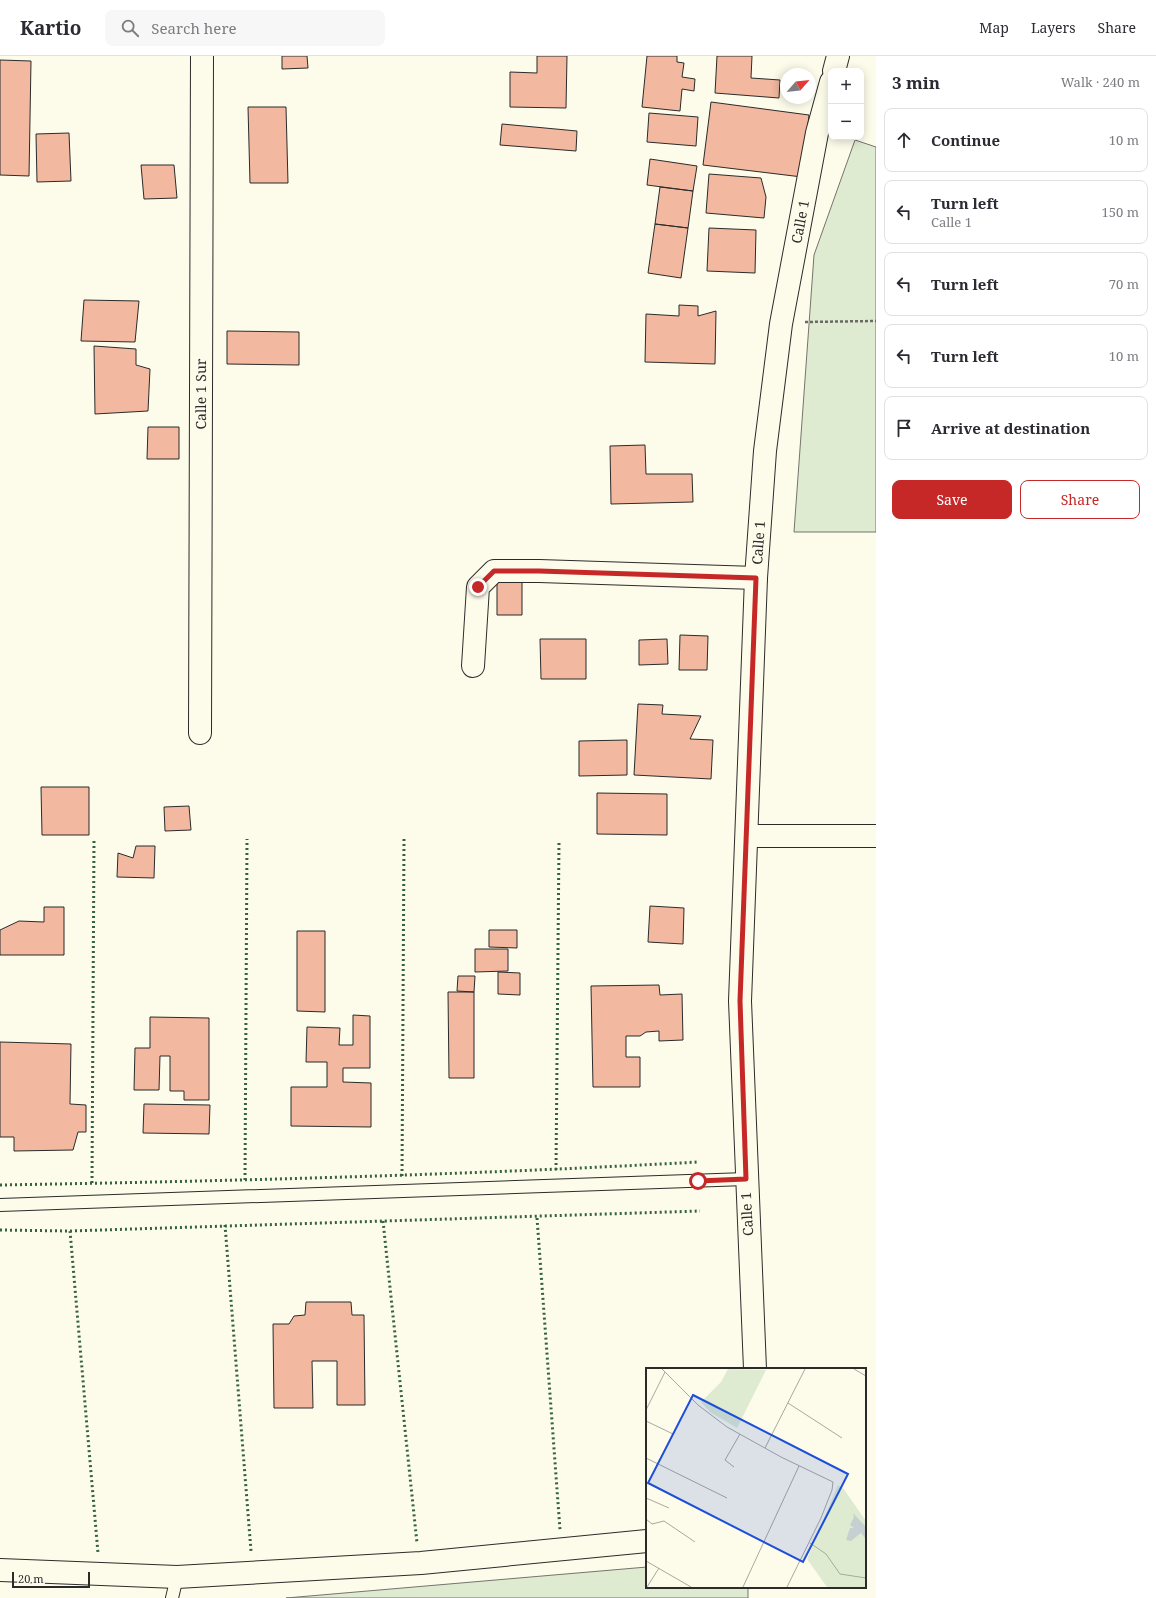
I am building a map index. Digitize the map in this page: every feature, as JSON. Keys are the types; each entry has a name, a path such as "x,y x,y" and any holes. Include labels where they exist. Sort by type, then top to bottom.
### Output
{"street":[{"name":"Calle 1 Sur","path":"200,733 202,56"},
{"path":"835,68 838,56"},
{"name":"Calle 1","path":"755,1368 746,1179 740,1001 748,836 756,578 765,451 781,324 817,133 828,93"},
{"path":"473,666 478,587 494,571 547,571 756,578"},
{"path":"748,836 876,836"},
{"path":"0,1570 177,1577 421,1563 646,1541"}],"lane":[{"path":"0,1205 746,1179"},
{"path":"172,1598 177,1577"}],"path":[{"path":"781,324 876,321"}],"green space":[{"path":"855,140 876,147 876,532 794,532 814,255"},
{"path":"646,1567 646,1588 748,1588 748,1598 286,1598"}],"building":[{"path":"282,56 307,56 308,68 282,69"},
{"path":"537,56 567,56 566,108 510,107 510,72 537,73"},
{"path":"647,56 677,56 677,62 684,63 682,77 695,79 694,91 682,89 680,111 642,107"},
{"path":"717,56 752,56 751,78 780,80 779,98 715,93"},
{"path":"0,60 31,61 29,176 0,175"},
{"path":"711,102 809,115 802,177 703,165"},
{"path":"248,107 286,107 288,183 250,183"},
{"path":"649,113 698,117 696,146 647,142"},
{"path":"502,124 577,131 576,151 500,145"},
{"path":"69,133 71,181 37,182 36,134"},
{"path":"650,159 697,166 693,191 647,185"},
{"path":"141,165 174,165 177,198 144,199"},
{"path":"709,174 761,178 766,197 764,218 706,213"},
{"path":"660,187 693,191 688,228 655,224"},
{"path":"655,224 688,228 681,278 648,273"},
{"path":"709,228 756,230 755,273 707,271"},
{"path":"84,300 139,301 135,342 81,341"},
{"path":"679,305 698,306 698,316 716,311 715,364 645,362 646,314 679,316"},
{"path":"227,331 299,332 299,365 227,364"},
{"path":"94,346 136,349 136,365 150,369 148,411 95,414"},
{"path":"148,427 179,427 179,459 147,459"},
{"path":"645,445 646,474 692,474 693,502 611,504 610,446"},
{"path":"497,581 522,582 522,615 497,615"},
{"path":"680,635 708,636 707,670 679,670"},
{"path":"540,639 586,639 586,679 541,679"},
{"path":"667,639 668,664 639,665 639,640"},
{"path":"638,704 663,705 662,714 701,716 690,739 713,740 711,779 634,775"},
{"path":"627,740 627,775 579,776 579,741"},
{"path":"41,787 89,787 89,835 42,835"},
{"path":"597,793 667,794 667,835 597,834"},
{"path":"189,806 191,830 165,831 164,807"},
{"path":"136,846 155,846 154,878 117,877 118,853 133,858"},
{"path":"650,906 684,908 683,944 648,942"},
{"path":"44,907 64,907 64,955 0,955 0,930 19,921 44,922"},
{"path":"489,930 517,930 517,948 489,947"},
{"path":"297,931 325,931 325,1012 297,1011"},
{"path":"475,949 508,949 508,971 475,972"},
{"path":"498,972 520,973 520,995 498,994"},
{"path":"458,976 475,976 474,992 457,991"},
{"path":"659,985 660,995 682,994 683,1040 659,1041 659,1031 646,1032 640,1036 626,1036 626,1057 640,1057 640,1087 593,1087 591,986"},
{"path":"448,992 474,992 474,1078 449,1078"},
{"path":"353,1015 370,1016 370,1068 343,1068 343,1082 371,1083 371,1127 291,1126 291,1087 327,1087 327,1062 306,1062 307,1027 340,1028 339,1045 353,1045"},
{"path":"150,1017 209,1018 209,1100 184,1100 184,1091 170,1091 170,1056 160,1056 159,1090 134,1090 135,1048 150,1048"},
{"path":"0,1042 71,1044 70,1104 86,1105 86,1132 78,1132 73,1150 14,1151 14,1137 0,1137"},
{"path":"144,1104 210,1105 209,1134 143,1133"},
{"path":"306,1302 351,1302 352,1315 364,1315 365,1405 337,1405 337,1361 312,1361 313,1408 274,1408 273,1324 289,1324 294,1316 305,1315"}],"hedge":[{"path":"92,1183 94,838"},
{"path":"245,1180 247,839"},
{"path":"402,1176 404,839"},
{"path":"556,1170 559,840"},
{"path":"0,1185 349,1177 524,1171 698,1162"},
{"path":"0,1230 70,1231 700,1211"},
{"path":"537,1218 560,1530"},
{"path":"383,1221 417,1543"},
{"path":"225,1225 251,1551"},
{"path":"70,1231 98,1553"}],"route":[{"path":"478,587 494,571 539,571 756,578 748,836 740,1001 746,1179 698,1181"}]}
